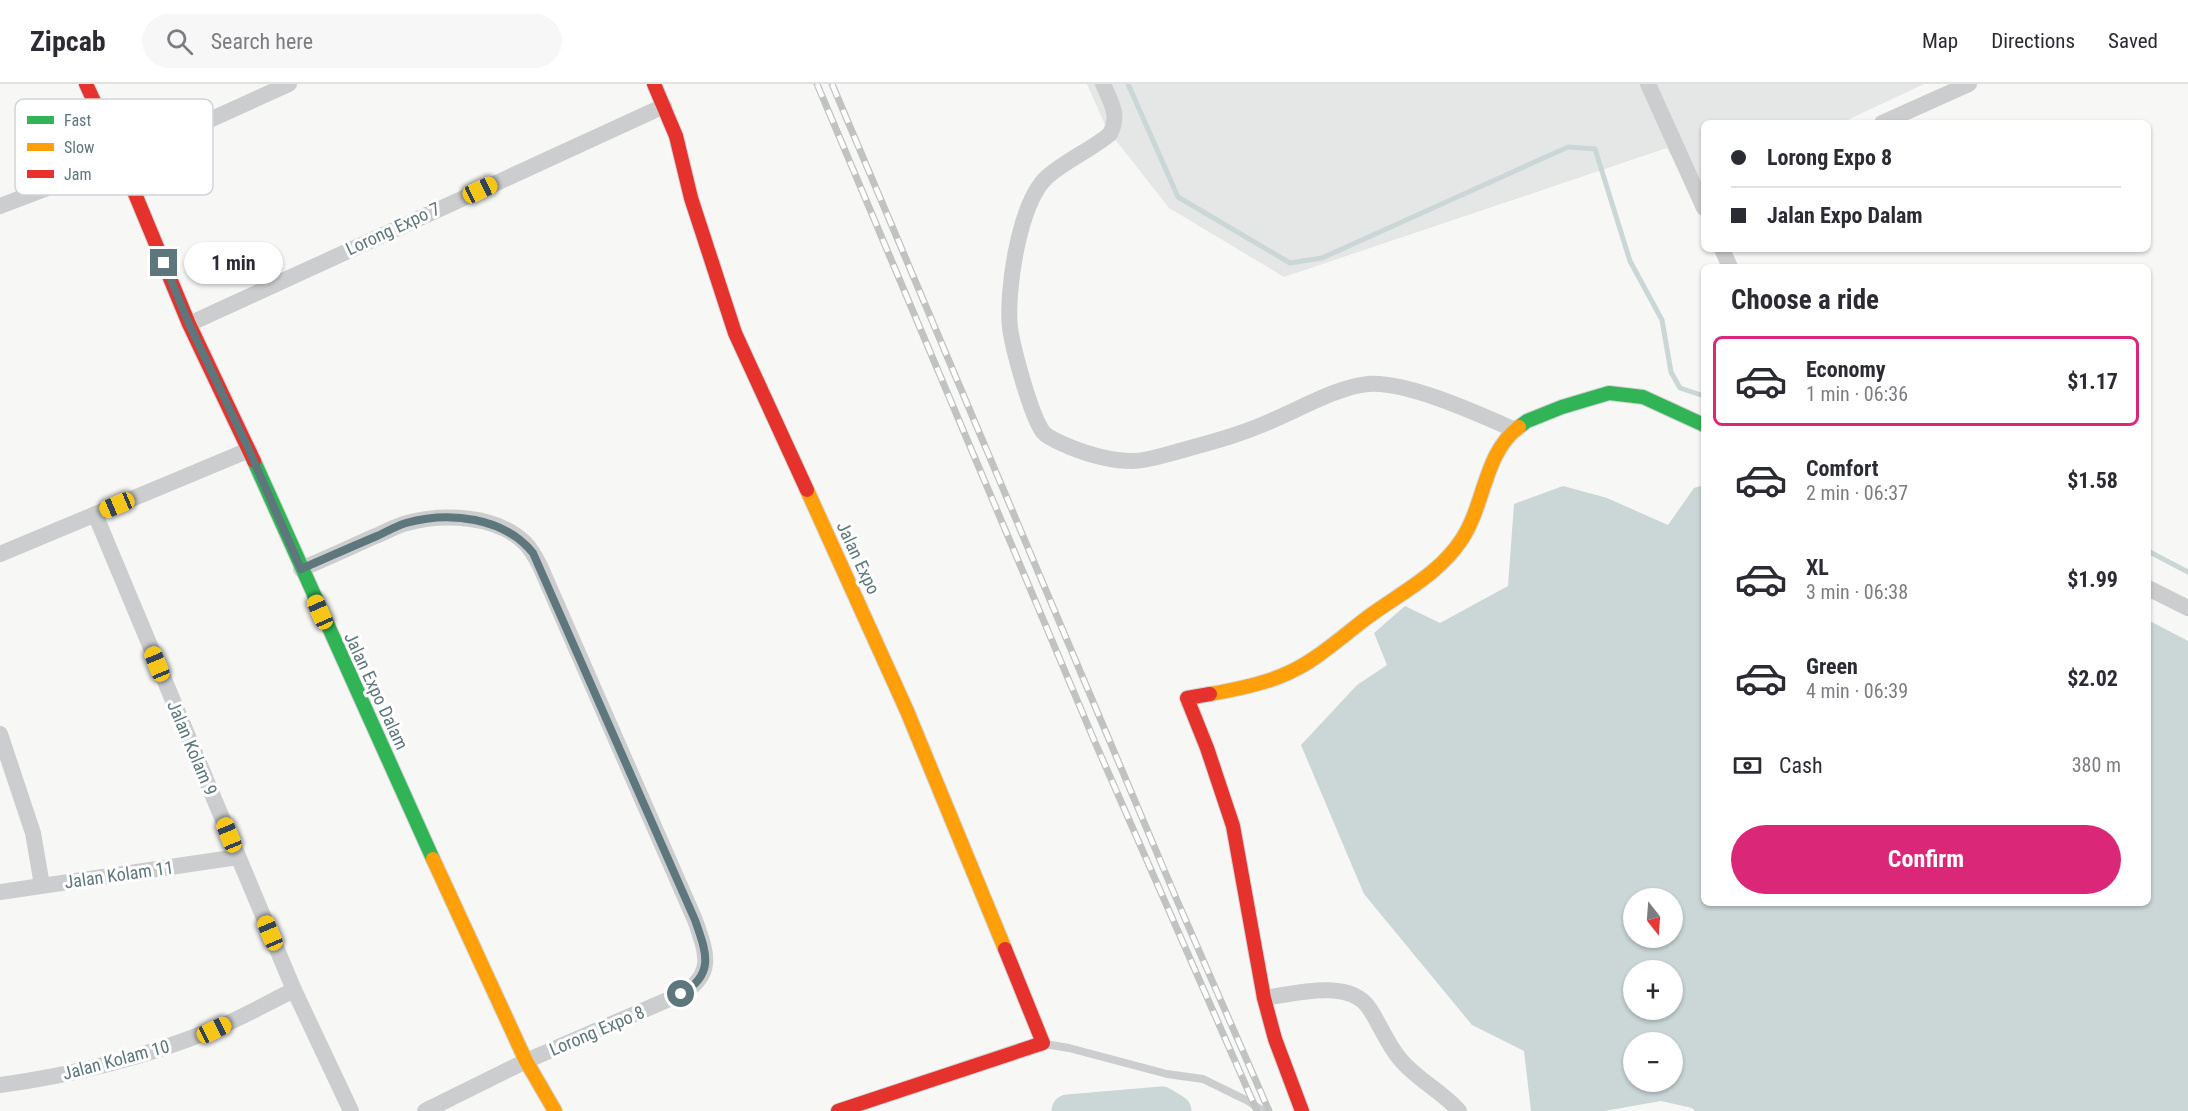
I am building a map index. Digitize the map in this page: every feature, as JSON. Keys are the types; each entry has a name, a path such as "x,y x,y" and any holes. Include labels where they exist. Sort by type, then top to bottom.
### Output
{"street":[{"name":"Jalan Expo Dalam","path":"86,84 93,99"},
{"path":"213,118 289,84"},
{"name":"Jalan Expo","path":"654,84 676,136 694,207 735,333 903,701 1043,1043"},
{"path":"1102,84 1115,112 1115,123 1110,134 1047,177 1037,189 1028,208 1012,269 1010,314 1012,339 1036,420 1044,433 1080,451 1113,460 1150,460 1233,436 1333,395 1368,384 1403,388 1515,430"},
{"path":"1648,84 1701,201"},
{"path":"1889,120 1969,84"},
{"name":"Lorong Expo 7","path":"189,324 664,106"},
{"path":"0,206 29,195"},
{"name":"Jalan Expo Dalam","path":"136,195 189,324 249,450 526,1061 555,1111"},
{"path":"1302,1111 1275,1039 1264,998 1233,826 1207,748 1187,698 1257,683 1288,672 1327,649 1365,619 1425,579 1448,558 1462,540 1471,524 1495,456 1515,430 1527,421 1562,406 1609,393 1643,397 1701,424"},
{"path":"0,554 249,450"},
{"name":"Jalan Kolam 9","path":"95,514 294,990 351,1111"},
{"name":"Lorong Expo 8","path":"301,569 405,523 444,518 483,521 500,526 525,542 540,567 705,946 706,961 703,975 694,987 526,1061 425,1111"},
{"path":"2151,590 2188,608"},
{"path":"0,734 33,833 42,885"},
{"name":"Jalan Kolam 11","path":"0,892 238,857"},
{"name":"Jalan Kolam 10","path":"0,1085 120,1062 214,1030 294,990"},
{"path":"1264,998 1335,990 1359,999 1368,1007 1400,1059 1422,1081 1450,1101 1459,1111"},
{"path":"838,1111 1043,1043"}],"lane":[{"path":"1043,1043 1167,1074 1203,1078 1263,1111"}],"shaded area":[{"path":"1087,84 1924,84 1847,120 1701,120 1701,188 1691,193 1667,148 1284,277 1169,208 1107,129"},
{"path":"1563,486 1607,498 1668,525 1694,488 1701,486 1701,906 2151,906 2151,622 2188,641 2188,1111 1695,1111 1692,1108 1661,1101 1604,1111 1531,1111 1524,1051 1472,1025 1364,894 1301,745 1357,685 1387,665 1374,633 1405,606 1440,623 1508,586 1514,504"}],"waterway":[{"path":"1128,84 1178,197 1290,263 1322,258 1568,147 1595,149 1630,261 1662,320 1671,372 1680,388 1701,395"},
{"path":"2151,553 2188,572"},
{"path":"1068,1111 1162,1103 1175,1111"}],"railway":[{"path":"817,84 1094,740 1257,1111"},
{"path":"832,84 1176,898 1269,1111"}],"traffic: fast":[{"path":"1519,427 1527,421 1562,407 1609,393 1643,397 1701,424"},
{"path":"254,461 433,859"}],"traffic: slow":[{"path":"1210,694 1264,682 1303,665 1417,584 1441,564 1462,539 1470,525 1492,465 1507,438 1519,427"},
{"path":"807,490 907,711 1005,949"},
{"path":"433,859 526,1061 555,1111"}],"traffic: jam":[{"path":"86,84 93,99"},
{"path":"654,84 676,136 691,198 735,333 807,490"},
{"path":"136,195 189,324 254,461"},
{"path":"1210,694 1187,698 1207,748 1233,826 1264,998 1275,1039 1302,1111"},
{"path":"838,1111 1043,1043 1005,949"}],"route":[{"path":"164,263 189,324 249,450 301,569 405,523 444,518 483,521 500,526 525,542 533,553 705,946 706,961 703,975 694,987 681,994"}]}
